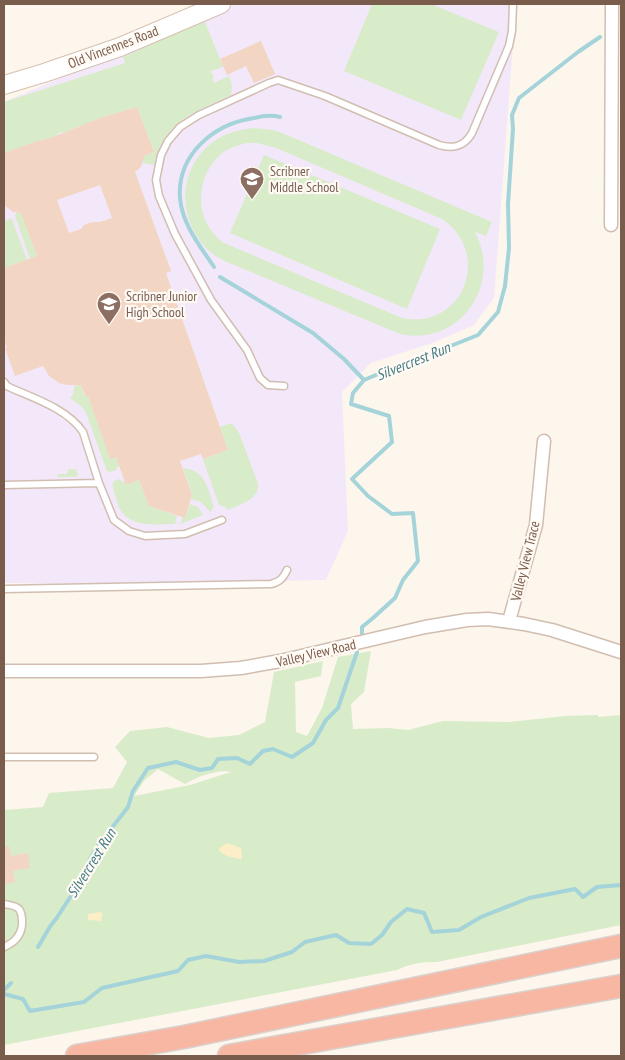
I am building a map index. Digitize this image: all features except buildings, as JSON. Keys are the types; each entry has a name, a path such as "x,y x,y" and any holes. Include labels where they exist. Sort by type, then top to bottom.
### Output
{"highway":[{"path":"77,1056 184,1036 621,946"},
{"path":"229,1056 621,986"}],"street":[{"name":"Old Vincennes Road","path":"4,85 120,47 221,4"},
{"path":"611,225 616,179 612,4"},
{"name":"Valley View Trace","path":"509,621 536,525 544,441"},
{"name":"Valley View Road","path":"4,671 201,671 241,668 280,661 448,622 488,619 509,621 552,630 621,652"}],"lane":[{"path":"284,386 268,385 260,378 247,350 211,300 175,234 159,196 156,180 161,155 168,141 180,127 199,115 278,80 331,98 439,145 458,146 468,140 472,134 507,52 512,34 513,4"},
{"path":"4,382 7,386 54,408 78,425 83,432 99,483 114,520 129,531 145,536 185,534 222,520"},
{"path":"4,485 99,483"},
{"path":"4,589 271,584 278,582 284,577 287,570"},
{"path":"4,757 94,757"},
{"path":"4,904 17,907 22,917 22,928 18,938 4,947"}],"shaded area":[{"name":"Scribner Middle School","path":"234,4 516,4 494,298 474,325 435,342 371,363 342,392 348,531 326,580 83,584 4,583 4,102"}],"green space":[{"path":"372,4 431,4 499,32 461,120 344,71"},
{"path":"204,19 223,67 211,71 214,78 212,79 214,83 229,76 232,85 231,95 193,113 173,128 165,138 154,165 143,163 142,157 154,152 137,107 4,153 4,102 125,63 123,57"},
{"path":"253,128 282,133 492,222 486,236 475,232 482,252 483,272 479,291 470,308 457,321 441,331 421,336 400,334 227,262 210,252 195,233 188,217 185,201 186,184 191,169 211,143 227,134","holes":["247,143 257,143 276,148 442,219 457,234 466,251 468,269 464,286 455,301 441,313 423,319 402,318 224,243 208,226 203,215 201,192 204,180 216,159 225,151"]},
{"path":"264,155 440,229 407,309 230,233"},
{"path":"21,212 39,261 31,262 15,216 16,213"},
{"path":"11,218 27,260 4,268 4,222"},
{"path":"77,372 85,397 88,396 110,458 116,457 120,467 118,466 116,470 107,471 86,413 82,407 70,398 73,394 74,386 77,385"},
{"path":"232,424 240,435 258,484 252,498 227,510 226,507 219,505 203,459 228,450 220,427"},
{"path":"183,468 197,472 205,482 214,507 210,512 201,502 191,499 192,494"},
{"path":"68,469 76,469 77,477 57,477 58,474 67,474"},
{"path":"119,479 123,482 124,480 126,485 139,480 149,506 177,516 175,524 138,523 126,516 121,511 112,485 114,481"},
{"path":"190,504 198,507 203,515 180,524 183,517 185,518"},
{"path":"371,651 364,692 351,704 353,729 388,728 408,730 443,721 509,722 565,716 598,715 598,717 621,715 621,925 437,962 417,963 397,970 4,1045 4,810 43,807 49,793 113,788 127,762 115,747 130,731 167,727 209,738 239,735 265,722 274,672 323,661 321,676 295,682 296,732 307,736 322,708 338,657","holes":["158,769 185,784 208,774 231,772 190,785 134,796 144,781"]}],"sand":[{"path":"227,843 241,848 241,859 227,856 219,851 219,848"},
{"path":"101,912 103,914 102,921 88,920 88,914"}],"waterway":[{"name":"Silvercrest Run","path":"362,634 362,627 395,598 403,580 418,561 413,513 392,514 368,496 352,479 392,442 389,416 351,404 353,393 364,380 478,335 498,312 505,286 509,248 508,204 513,129 512,115 519,98 600,37"},
{"path":"214,267 192,234 181,208 181,182 185,168 191,155 200,144 225,127 239,121 257,117 280,117"},
{"path":"220,277 313,333 344,359 364,380"},
{"name":"Silvercrest Run","path":"38,947 86,873 89,861 97,847 128,807 133,791 148,768 176,762 200,770 212,768 218,759 237,758 250,764 263,751 273,749 292,757 313,743 326,720 338,708 357,652"},
{"path":"4,994 23,999 30,1011 84,1002 102,988 178,971 188,960 206,956 239,962 264,961 292,952 305,942 336,935 349,943 371,944 382,935 391,922 407,909 424,913 432,932 459,930 481,917 529,898 575,889 583,897 597,887 621,885"},
{"name":"Silvercrest Run","path":"4,990 11,983"}],"place":[{"name":"Scribner Middle School","path":"252,200"},
{"name":"Scribner Junior High School","path":"109,325"}]}
